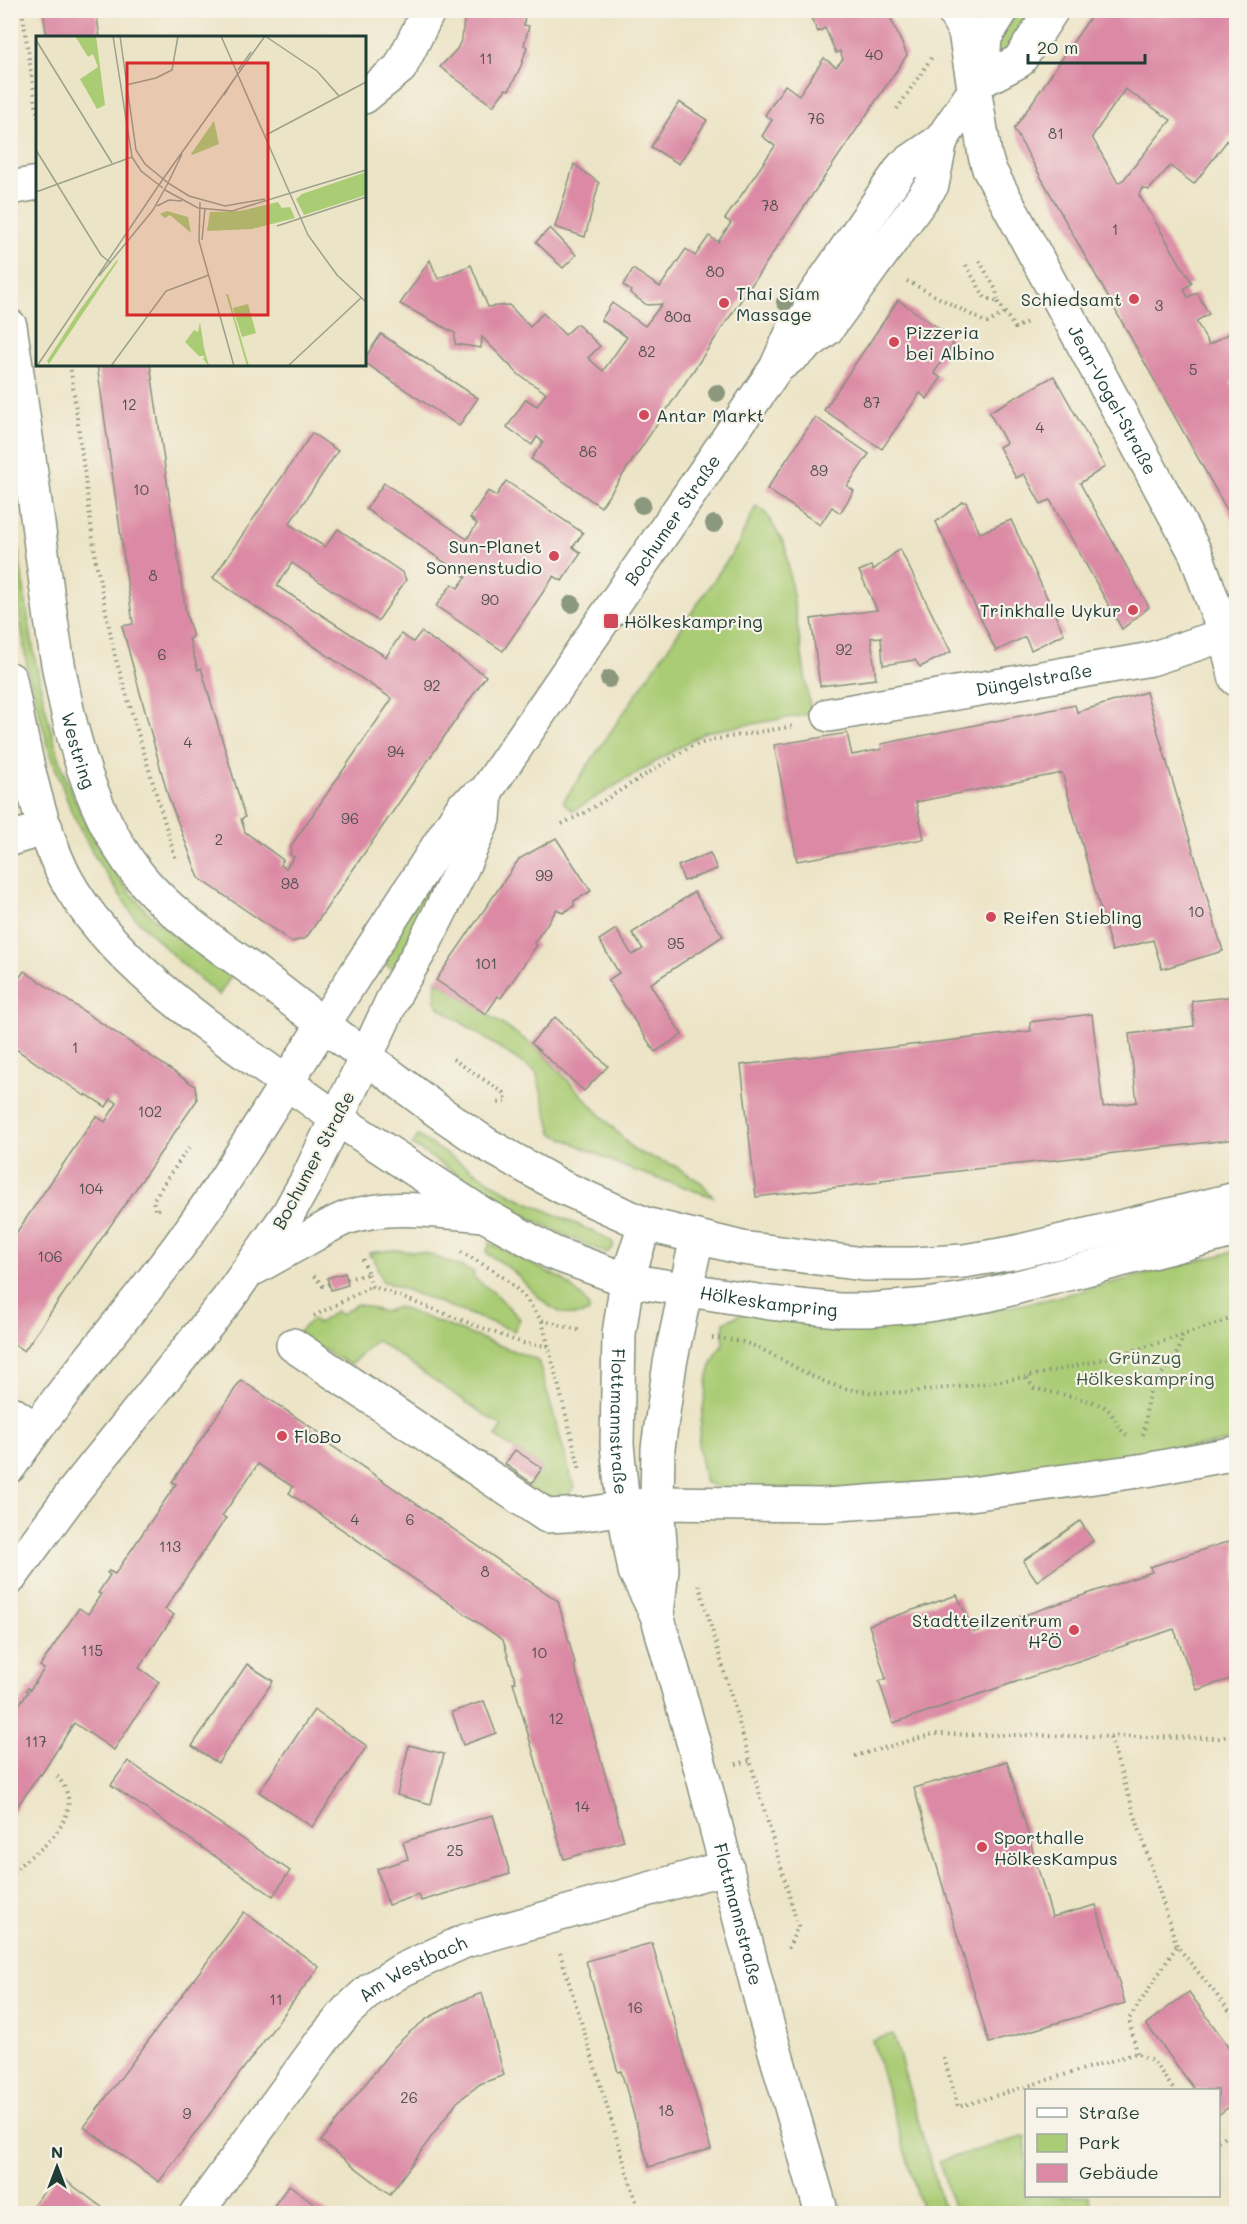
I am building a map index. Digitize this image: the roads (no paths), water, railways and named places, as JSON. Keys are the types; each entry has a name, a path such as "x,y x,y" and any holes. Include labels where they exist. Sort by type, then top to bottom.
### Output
{"street":[{"path":"366,95 400,68 429,10"},
{"path":"953,10 965,32 978,85"},
{"name":"Bochumer Straße","path":"978,85 985,37 1002,10"},
{"name":"Bochumer Straße","path":"10,1466 23,1420 181,1242 464,807 486,791 776,368 798,319 903,166 940,140 978,85 1019,61 1052,10"},
{"name":"Jean-Vogel-Straße","path":"978,85 984,155 989,169 1196,554 1231,633 1236,679"},
{"name":"Bochumer Straße","path":"776,368 827,329 932,185 940,140"},
{"path":"10,189 36,183"},
{"name":"Westring","path":"10,326 57,661 74,734 98,806 116,843 137,873 158,897 366,1057"},
{"name":"Düngelstraße","path":"829,715 1151,659 1231,633"},
{"path":"10,679 29,770 46,828 65,877 100,927 144,973 192,1013 336,1118"},
{"name":"Bochumer Straße","path":"10,1578 74,1491 248,1272 288,1214 307,1180 397,990 424,944 463,867 484,819 486,791"},
{"path":"10,839 46,828"},
{"path":"366,1057 439,1112 495,1149 562,1187 645,1224 742,1248 863,1264 964,1261 1012,1253 1236,1199"},
{"name":"Hölkeskampring","path":"336,1118 484,1215 553,1253 627,1280 684,1290 839,1310 928,1305 987,1295 1236,1230"},
{"path":"248,1272 325,1228 359,1214 382,1210 420,1209 484,1215"},
{"name":"Flottmannstraße","path":"645,1224 627,1280 619,1334 617,1444 623,1506 635,1570 657,1615 702,1773 764,2011 822,2214"},
{"name":"Flottmannstraße","path":"657,1615 662,1569 657,1503 658,1448 670,1363 697,1237"},
{"path":"293,1345 547,1516 586,1514 623,1506 657,1503 825,1504 905,1500 1045,1485 1143,1457 1236,1453"},
{"name":"Am Westbach","path":"196,2214 322,2041 347,2011 370,1990 431,1956 465,1941 727,1867"}],"place":[{"name":"Schiedsamt","path":"1134,299"},
{"name":"Thai Siam Massage","path":"724,303"},
{"name":"Pizzeria bei Albino","path":"894,342"},
{"name":"Antar Markt","path":"644,415"},
{"name":"Sun-Planet Sonnenstudio","path":"554,556"},
{"name":"Trinkhalle Uykur","path":"1133,610"},
{"name":"Hölkeskampring","path":"611,621"},
{"name":"Reifen Stiebling","path":"991,917"},
{"name":"FloBo","path":"282,1436"},
{"name":"Stadtteilzentrum H²Ö","path":"1074,1630"},
{"name":"Sporthalle HölkesKampus","path":"982,1847"}],"park label":[{"name":"Grünzug Hölkeskampring","path":"1145,1367"}]}
